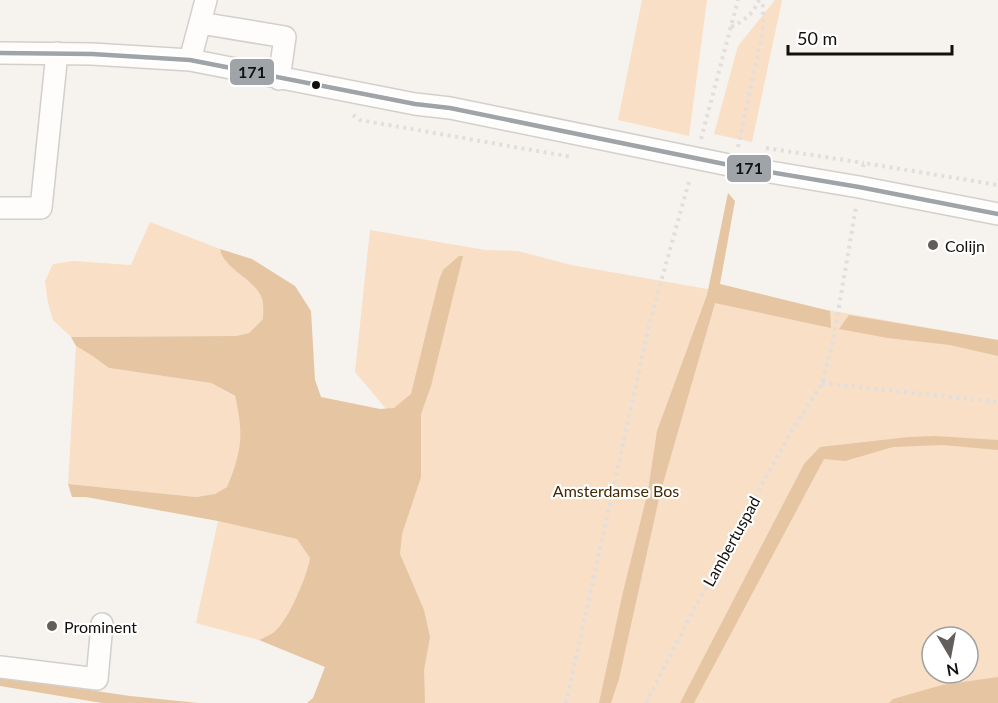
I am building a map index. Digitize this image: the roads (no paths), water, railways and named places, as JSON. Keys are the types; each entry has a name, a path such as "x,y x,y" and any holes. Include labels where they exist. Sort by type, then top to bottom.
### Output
{"street":[{"path":"190,60 206,0"},
{"path":"200,23 285,37 279,78"},
{"path":"0,208 41,208 57,53"},
{"path":"0,54 57,53 190,60 415,104 450,108 734,166 998,214"},
{"path":"0,667 97,679 102,624"}],"place":[{"name":"Colijn","path":"933,245"},
{"name":"Prominent","path":"52,626"}],"park label":[{"name":"Amsterdamse Bos","path":"616,490"}]}
